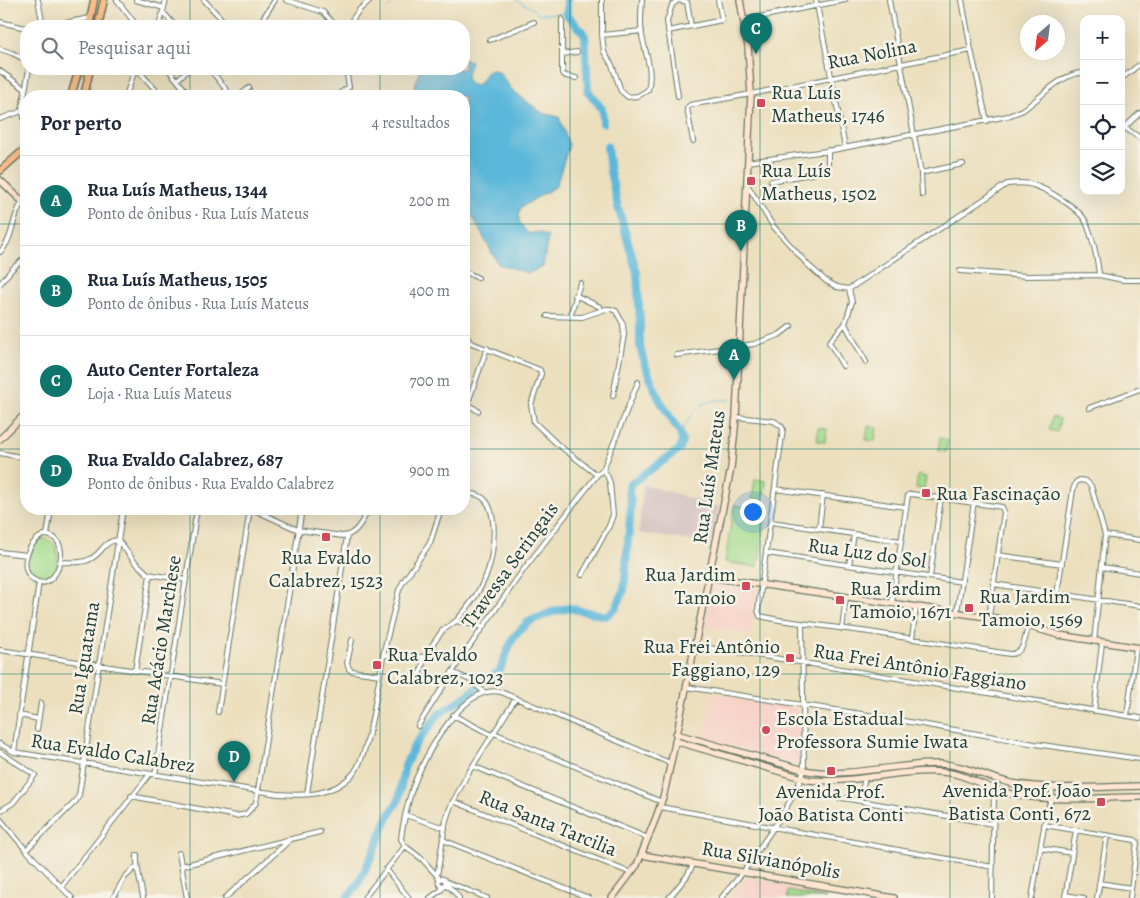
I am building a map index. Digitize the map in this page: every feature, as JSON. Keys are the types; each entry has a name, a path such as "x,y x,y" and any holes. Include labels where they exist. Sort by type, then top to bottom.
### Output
{"main road":[{"path":"91,18 94,0"},
{"path":"99,20 104,0"},
{"name":"Rua Luís Mateus","path":"612,898 642,855 661,804 687,693 686,687 731,468 736,417 751,94 750,64 740,0"},
{"path":"74,90 78,75"},
{"path":"85,90 89,75"},
{"path":"1,169 20,153"},
{"path":"0,180 20,197"},
{"path":"0,439 20,419"},
{"path":"709,577 989,617 1028,625 1060,635 1138,648"},
{"path":"676,734 804,770 834,774 884,767 941,764 960,766 1001,780 1035,786 1140,786"},
{"path":"675,741 802,778 831,781 922,772 951,773 994,789 1049,799 1140,797"},
{"path":"994,789 1001,780"},
{"name":"Rua Silvianópolis","path":"642,855 894,898"}],"street":[{"path":"38,0 42,20"},
{"path":"117,0 132,20"},
{"path":"136,0 163,10 170,20"},
{"path":"160,20 166,0"},
{"path":"204,0 222,20"},
{"path":"262,20 275,0"},
{"path":"286,0 323,12 330,20"},
{"path":"352,20 359,10 370,0"},
{"path":"602,0 604,52 612,65 621,91 628,97 638,96 648,90 651,81 649,61 642,31 642,0"},
{"path":"678,96 667,22 672,6 678,0 687,2 691,26"},
{"path":"668,31 722,20 718,0"},
{"path":"816,0 845,147"},
{"path":"744,20 845,0"},
{"path":"889,0 921,174 922,195"},
{"path":"962,0 970,50 987,121"},
{"path":"80,20 91,18"},
{"path":"562,19 562,73 576,78"},
{"path":"0,22 20,27"},
{"path":"490,40 534,22"},
{"path":"602,35 642,31"},
{"path":"0,49 20,57"},
{"name":"Rua Nolina","path":"693,141 688,106 970,50"},
{"path":"562,54 578,52"},
{"path":"1125,76 1140,64"},
{"path":"0,71 25,89 28,75"},
{"path":"747,162 831,150 1008,116 1022,111 1066,78 1080,73"},
{"path":"128,90 134,75"},
{"path":"142,75 155,90"},
{"path":"173,75 185,90"},
{"path":"177,80 182,75"},
{"path":"215,75 226,90"},
{"path":"345,90 349,84 347,75"},
{"path":"0,119 20,111"},
{"path":"1125,124 1140,113"},
{"path":"1125,127 1140,138"},
{"path":"771,181 828,171 831,150"},
{"path":"921,174 963,164"},
{"path":"746,184 774,226 808,265 826,281 838,287 848,289 1001,187 1020,182 1035,185 1080,213 1086,222 1098,263 1099,275"},
{"path":"0,252 7,243 20,206"},
{"path":"0,284 20,262"},
{"path":"960,272 1027,276 1099,275 1122,280 1140,280"},
{"path":"470,274 478,278"},
{"path":"570,317 580,283"},
{"path":"843,366 829,342 844,324 852,302 848,289"},
{"path":"575,295 600,307"},
{"path":"547,316 582,317 611,309 617,312 623,324 624,335 612,396"},
{"path":"844,324 866,362"},
{"path":"676,355 739,346 774,337 792,326"},
{"path":"470,342 541,371 531,406 534,422 556,444 597,475"},
{"path":"470,392 487,348"},
{"path":"582,575 609,526 612,515 610,483 603,470 638,382"},
{"path":"1089,408 1140,389"},
{"path":"470,405 478,410"},
{"path":"736,417 774,421 781,426 783,433 761,584 758,612 760,616 802,624 842,628 1014,654 1022,649 1028,625"},
{"path":"0,453 20,457"},
{"name":"Travessa Seringais","path":"418,726 452,672 552,531 603,470"},
{"path":"1057,594 1072,490 1076,482 1080,480 1091,486 1105,536 1094,642"},
{"path":"775,489 905,507"},
{"path":"416,682 424,657 442,630 456,620 471,604 482,586 493,557 494,528 491,511 487,503 478,495 470,493"},
{"path":"892,603 907,498 911,494 941,497 1003,508 1003,524 989,617"},
{"path":"819,529 823,495"},
{"path":"930,577 941,497"},
{"path":"957,612 974,502"},
{"path":"48,535 50,515"},
{"name":"Rua Iguatama","path":"26,850 76,801 79,795 122,515"},
{"name":"Rua Acácio Marchese","path":"152,775 171,678 196,515"},
{"path":"218,712 250,515"},
{"path":"264,515 298,530 347,536"},
{"path":"132,796 236,816 246,814 253,808 258,791 301,515"},
{"path":"307,794 347,536 359,526 365,515"},
{"name":"Rua Evaldo Calabrez","path":"0,744 14,752 258,791 297,795 325,792 334,788 349,778 358,768 364,752 383,655 399,590 430,543 439,515"},
{"path":"771,522 901,541"},
{"path":"849,565 854,534"},
{"path":"48,535 57,541 60,547 58,570 48,580 35,581 28,573 26,566 27,555 34,540 48,535"},
{"path":"1105,536 1140,540"},
{"path":"60,562 86,561 96,556 107,542 118,540 137,565 150,574 186,580"},
{"path":"0,552 27,555"},
{"name":"Rua Luz do Sol","path":"767,553 962,582"},
{"path":"997,555 1062,564"},
{"path":"1102,567 1140,573"},
{"path":"135,671 150,574"},
{"path":"14,752 40,582"},
{"path":"993,584 1140,606"},
{"path":"842,628 846,597"},
{"path":"912,638 916,606"},
{"path":"456,620 483,627"},
{"path":"721,898 744,871 796,791 802,778 804,770 802,624"},
{"path":"352,640 347,663 348,669 380,675"},
{"path":"1094,712 1102,643"},
{"name":"Rua Frei Antônio Faggiano","path":"695,646 1140,718"},
{"path":"1127,716 1138,648"},
{"path":"0,650 171,678 222,684"},
{"path":"383,655 424,657"},
{"path":"452,672 470,680 484,692"},
{"path":"686,687 1052,747 1140,759"},
{"path":"458,896 422,859 405,846 401,836 416,779 426,758 453,715 466,703 484,692 501,692 670,762"},
{"path":"432,897 442,881 443,840 447,814 516,698"},
{"path":"37,728 41,703"},
{"path":"19,715 38,719"},
{"path":"453,715 493,734 661,804 772,828 993,867"},
{"path":"0,752 36,775 13,803 0,811"},
{"path":"474,766 648,838"},
{"path":"61,887 132,796 152,775"},
{"path":"860,801 865,778"},
{"path":"1032,898 1044,824 1049,799 1053,791 1049,787 1045,793 1049,799"},
{"path":"992,898 994,789"},
{"path":"796,791 993,824"},
{"name":"Rua Santa Tarcilia","path":"453,801 631,873"},
{"path":"405,815 445,828"},
{"path":"0,819 26,850 72,898"},
{"path":"1044,824 1135,840 1138,844 1130,898"},
{"path":"1076,830 1065,896 1084,898"},
{"path":"181,866 320,832"},
{"path":"1097,898 1107,835"},
{"path":"225,898 291,839"},
{"path":"443,840 589,898"},
{"path":"364,898 405,846"},
{"path":"1040,848 1072,853"},
{"path":"179,853 187,898"},
{"path":"137,855 136,867 141,881 143,898"},
{"path":"669,898 687,876 694,863"},
{"path":"113,898 125,877 136,867"},
{"path":"386,868 409,898"},
{"path":"1134,872 1140,874"},
{"path":"442,881 487,898"},
{"path":"1099,883 1131,888"},
{"path":"458,896 459,890 464,888"}],"shaded area":[{"path":"643,484 719,507 710,544 639,533"},
{"path":"719,582 726,583 726,586 733,587 734,585 756,588 757,592 750,634 705,627 713,584"},
{"name":"Escola Estadual Professora Sumie Iwata","path":"713,693 798,709 801,717 802,752 799,756 803,759 802,766 704,738"},
{"path":"748,877 867,898 729,898"}],"green space":[{"path":"1052,417 1060,419 1057,432 1049,430"},
{"path":"868,426 877,427 875,441 866,440"},
{"path":"818,428 827,429 825,442 817,441"},
{"path":"940,438 948,440 946,452 938,451"},
{"path":"918,475 926,477 924,489 916,488"},
{"path":"755,479 766,481 763,500 752,498"},
{"path":"1029,488 1041,490 1040,498 1028,496"},
{"path":"734,505 767,510 758,567 725,562"},
{"path":"43,539 49,540 54,544 58,554 54,572 48,578 41,579 35,577 30,571 29,563 33,545"},
{"path":"788,891 826,898 787,898"}],"water":[{"path":"488,70 494,70 500,73 512,90 542,113 559,117 569,145 556,186 520,208 519,221 528,234 539,232 548,237 543,267 528,273 498,264 470,212 470,90 414,89 418,75 467,75 466,78 471,85 478,85"}],"waterway":[{"path":"389,8 397,0"},
{"path":"516,0 533,9 538,14 567,13"},
{"path":"567,0 567,15 585,36 588,91 602,109 603,123"},
{"path":"347,898 358,884 386,821 399,799 404,768 414,746 439,714 468,695 489,677 499,672 513,638 528,622 552,612 569,608 606,616 616,608 624,590 631,506 630,484 680,449 682,441 680,433 659,399 644,363 640,346 637,273 618,207 610,172 607,146"},
{"path":"680,433 694,412 704,404 711,401 730,400"}],"place":[{"name":"Auto Center Fortaleza","path":"756,54"},
{"name":"Rua Luís Matheus, 1746","path":"761,103"},
{"name":"Rua Luís Matheus, 1502","path":"751,181"},
{"name":"Rua Luís Matheus, 1505","path":"741,251"},
{"name":"Rua Luís Matheus, 1344","path":"734,380"},
{"name":"Rua Fascinação","path":"926,493"},
{"name":"Rua Evaldo Calabrez, 1523","path":"326,537"},
{"name":"Rua Jardim Tamoio","path":"746,586"},
{"name":"Rua Jardim Tamoio, 1671","path":"840,600"},
{"name":"Rua Jardim Tamoio, 1569","path":"969,608"},
{"name":"Rua Frei Antônio Faggiano, 129","path":"790,658"},
{"name":"Rua Evaldo Calabrez, 1023","path":"377,665"},
{"name":"Escola Estadual Professora Sumie Iwata","path":"766,730"},
{"name":"Avenida Prof. João Batista Conti","path":"831,771"},
{"name":"Rua Evaldo Calabrez, 687","path":"234,782"},
{"name":"Avenida Prof. João Batista Conti, 672","path":"1101,802"}]}
